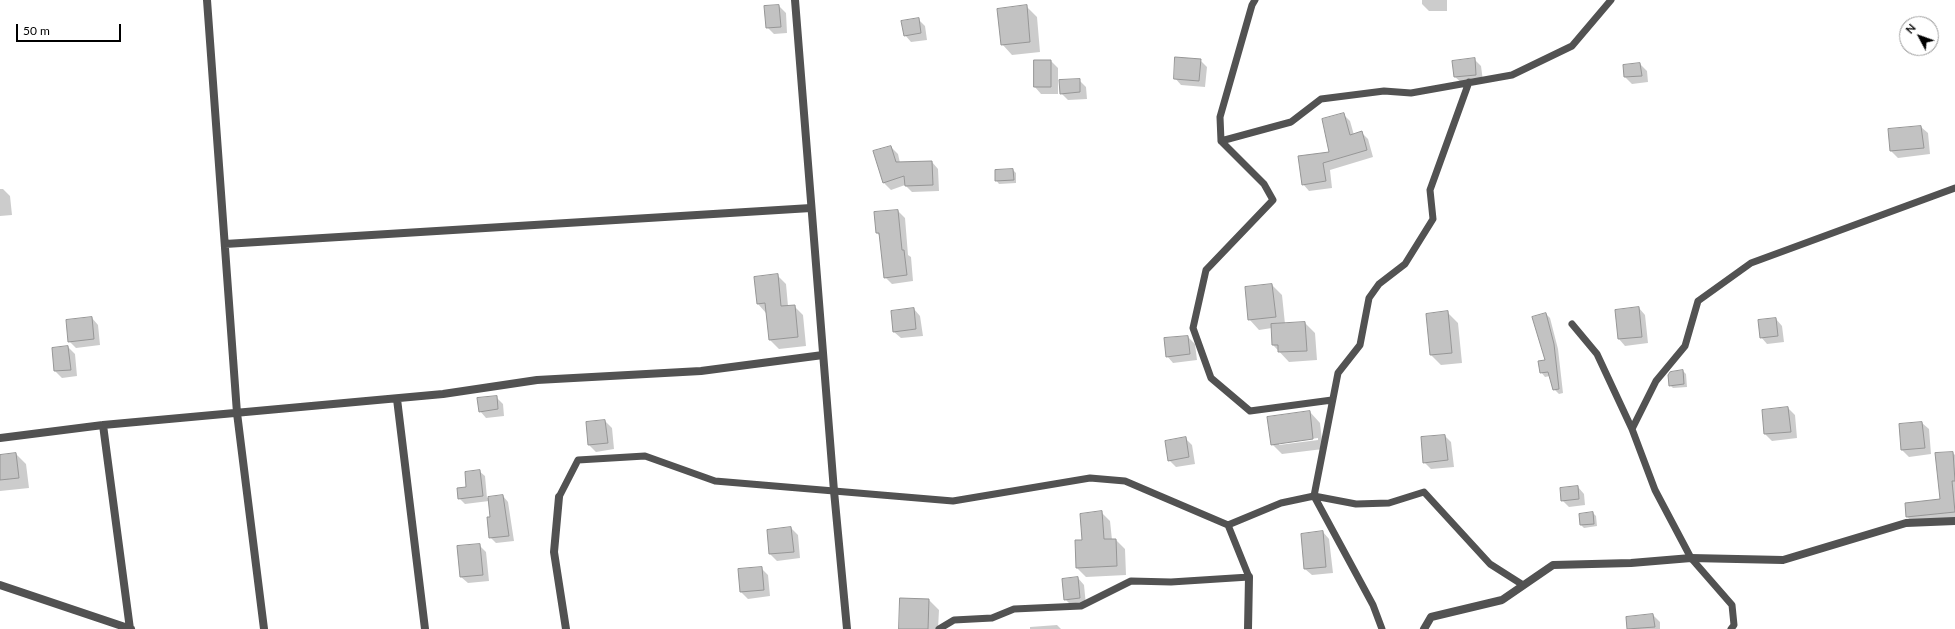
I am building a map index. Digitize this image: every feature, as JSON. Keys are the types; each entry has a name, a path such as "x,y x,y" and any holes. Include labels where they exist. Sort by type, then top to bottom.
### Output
{"street":[{"path":"207,0 237,413 264,629"},
{"path":"795,0 834,491 847,629"},
{"path":"225,244 812,208"},
{"path":"0,438 103,424 397,399 443,394 537,380 701,371 823,355"},
{"path":"397,399 425,629"},
{"path":"0,586 130,629 103,424"},
{"path":"559,497 554,552 566,629"},
{"path":"1424,629 1432,616 1502,600 1553,566 1631,563 1691,558 1783,560 1906,523 1955,521"},
{"path":"1248,629 1249,577"}],"lane":[{"path":"1255,0 1252,4 1220,117 1221,141 1264,184 1272,200 1206,270 1194,328 1211,378 1250,411 1332,400"},
{"path":"1221,141 1291,122 1321,99 1384,91 1411,93 1512,75 1572,46 1610,0"},
{"path":"1382,629 1373,605 1314,496 1338,373 1360,345 1369,298 1379,284 1405,264 1433,219 1430,190 1469,82"},
{"path":"1632,430 1656,381 1685,346 1698,301 1751,263 1955,188"},
{"path":"1572,324 1597,354 1632,430 1655,490 1691,558 1732,605 1734,625 1731,629"},
{"path":"559,497 578,460 645,456 715,481 953,501 1090,478 1124,481 1228,525 1249,577 1171,582 1131,581 1081,606 1014,609 992,618 954,620 939,629"},
{"path":"1228,525 1281,503 1314,496 1356,504 1389,503 1424,492 1490,564 1523,585"}],"building":[{"path":"779,5 781,27 766,28 764,6"},
{"path":"1027,5 1030,42 1001,45 997,9"},
{"path":"919,18 921,33 904,36 901,21"},
{"path":"1175,57 1201,59 1199,81 1174,79"},
{"path":"1475,58 1476,75 1454,77 1452,61"},
{"path":"1034,60 1051,60 1051,87 1034,87"},
{"path":"1640,63 1642,76 1624,77 1623,65"},
{"path":"1080,79 1080,92 1060,94 1059,80"},
{"path":"1344,113 1350,135 1362,131 1367,150 1323,163 1326,181 1302,185 1298,156 1329,152 1322,119"},
{"path":"1921,126 1924,148 1890,151 1888,129"},
{"path":"891,146 896,162 932,161 933,185 905,186 904,176 883,183 873,151"},
{"path":"1013,169 1014,180 995,181 995,170"},
{"path":"898,210 902,250 904,250 907,275 884,278 879,233 876,233 874,212"},
{"path":"778,274 781,306 795,305 798,337 769,340 765,303 757,304 754,277"},
{"path":"1272,284 1276,317 1248,320 1245,287"},
{"path":"1639,307 1642,337 1618,339 1615,310"},
{"path":"914,308 916,329 893,332 891,311"},
{"path":"1448,311 1452,353 1430,355 1426,314"},
{"path":"1546,313 1554,344 1559,389 1553,390 1548,372 1540,373 1538,361 1545,360 1532,317"},
{"path":"92,317 94,339 68,342 66,320"},
{"path":"1776,318 1778,336 1760,338 1758,320"},
{"path":"1305,322 1307,351 1278,352 1278,345 1272,345 1271,324"},
{"path":"1188,336 1190,354 1166,357 1164,338"},
{"path":"68,346 71,370 54,371 52,348"},
{"path":"1683,370 1684,384 1669,386 1668,375 1670,372"},
{"path":"497,396 498,409 479,412 477,398"},
{"path":"1788,407 1791,432 1764,434 1762,410"},
{"path":"1310,411 1313,439 1271,445 1267,417"},
{"path":"605,420 608,443 588,445 586,422"},
{"path":"1922,422 1925,448 1901,450 1899,424"},
{"path":"1445,435 1448,460 1423,463 1421,437"},
{"path":"1186,437 1189,457 1168,461 1165,441"},
{"path":"1953,452 1955,481 1952,481 1955,512 1906,517 1905,503 1940,499 1935,453"},
{"path":"16,453 19,478 0,480 0,455"},
{"path":"480,470 483,496 458,499 457,488 466,487 465,472"},
{"path":"1578,486 1579,499 1561,501 1560,488"},
{"path":"503,495 509,536 489,538 487,517 490,517 488,497"},
{"path":"1102,511 1104,539 1116,539 1117,566 1076,568 1075,540 1082,540 1080,514"},
{"path":"1593,512 1594,524 1580,525 1579,514"},
{"path":"791,527 794,552 769,554 767,530"},
{"path":"1323,531 1326,567 1304,569 1301,534"},
{"path":"480,544 483,575 460,577 457,546"},
{"path":"762,567 764,590 740,592 738,569"},
{"path":"1078,577 1080,598 1064,600 1062,579"},
{"path":"900,598 929,599 928,629 899,629"},
{"path":"1653,614 1655,627 1627,629 1626,617"}]}
